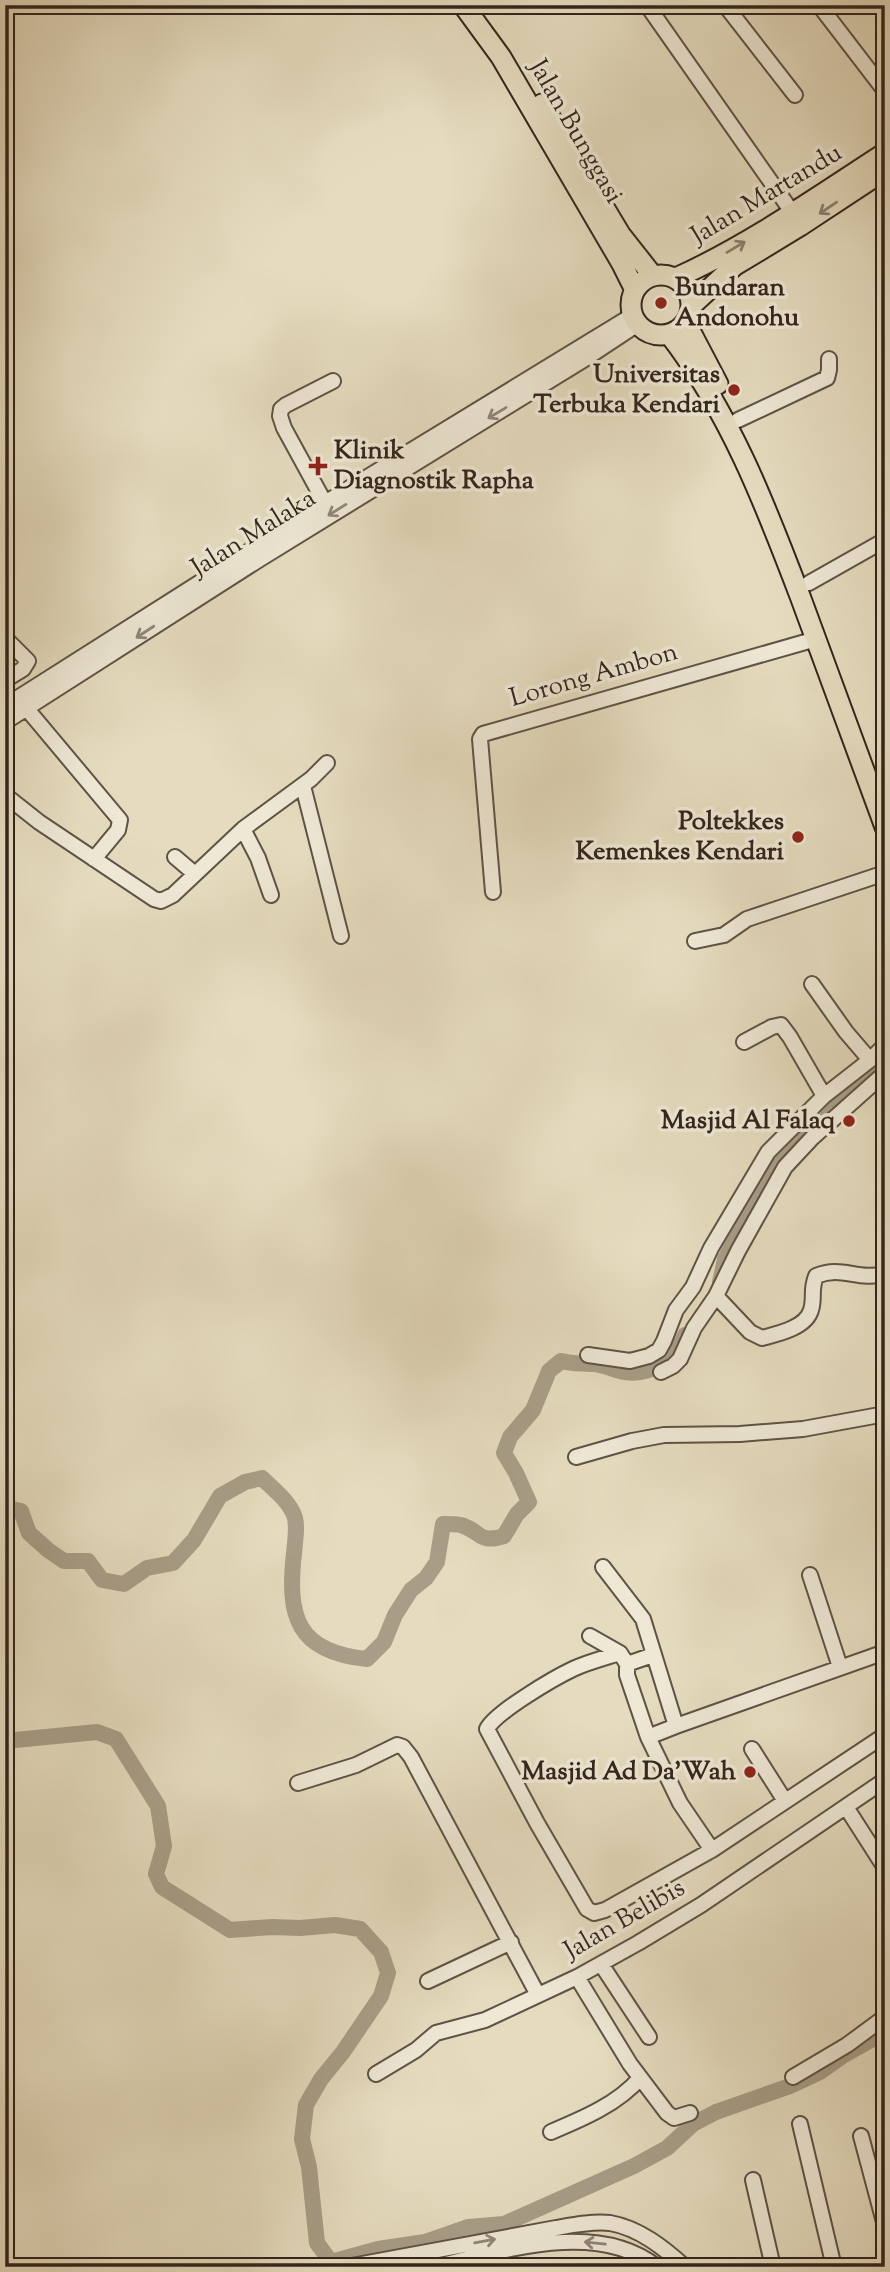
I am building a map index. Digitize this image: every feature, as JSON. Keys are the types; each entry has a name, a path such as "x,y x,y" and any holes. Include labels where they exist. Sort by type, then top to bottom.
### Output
{"highway":[{"name":"Jalan Bunggasi","path":"463,5 501,57 635,290"},
{"name":"Jalan Bunggasi","path":"480,5 525,74 620,234 653,276"},
{"name":"Jalan Martandu","path":"676,278 712,261 885,153"},
{"name":"Jalan Martandu","path":"689,314 722,275 734,266 885,170"},
{"path":"689,314 669,334 652,334 635,319 631,302 642,281 661,274 676,278 690,295 689,314 738,421 771,503 817,639 882,798"},
{"path":"669,334 688,358 736,439 771,503 809,583 882,798 885,827"}],"street":[{"path":"647,5 792,212"},
{"path":"725,5 795,95"},
{"path":"818,5 885,90"},
{"name":"Jalan Malaka","path":"5,722 27,709 70,673 325,503 635,319"},
{"name":"Jalan Malaka","path":"5,706 70,673 228,579 589,357 635,319"},
{"path":"738,421 827,378 830,370 829,359"},
{"path":"325,503 284,428 280,415 281,409 286,405 333,381"},
{"path":"809,583 885,540"},
{"path":"5,638 28,661 26,666 5,680"},
{"name":"Lorong Ambon","path":"493,892 480,739 483,734 817,639"},
{"path":"27,709 120,820 118,831 94,859"},
{"path":"5,795 39,822 158,901 170,898 243,829 288,794 303,786 327,763"},
{"path":"303,786 341,936"},
{"path":"243,829 258,858 271,895"},
{"path":"175,857 195,874"},
{"path":"695,941 724,935 747,919 885,873"},
{"path":"812,984 836,1019 870,1060"},
{"path":"744,1042 781,1025 824,1096"},
{"path":"588,1355 630,1361 659,1350 676,1310 693,1287 711,1248 768,1153 824,1096 885,1045"},
{"path":"661,1372 680,1359 694,1328 716,1296 785,1167 812,1138 885,1073"},
{"path":"716,1296 750,1332 762,1338 791,1328 808,1317 811,1310 811,1287 816,1276 832,1271 864,1277 885,1273"},
{"path":"576,1457 664,1435 740,1434 803,1429 885,1414"},
{"path":"603,1567 643,1619 676,1726"},
{"path":"810,1575 840,1667"},
{"path":"590,1636 624,1658 648,1737 680,1803 712,1850"},
{"path":"648,1737 885,1652"},
{"path":"653,1655 624,1658 571,1670 495,1718 488,1727 488,1733 537,1823 590,1912 605,1910 712,1850 885,1735"},
{"path":"298,1783 345,1769 393,1746 403,1747 411,1757 538,1995"},
{"path":"752,1749 785,1801"},
{"name":"Jalan Belibis","path":"376,2074 416,2050 436,2033 478,2023 601,1964 691,1911 885,1780"},
{"path":"846,1807 885,1868"},
{"path":"428,1981 511,1942"},
{"path":"601,1964 649,2037"},
{"path":"577,1977 640,2078 667,2113 674,2118 690,2113"},
{"path":"793,2077 848,2045 885,2017"},
{"path":"551,2132 621,2096 640,2078"},
{"path":"800,2124 834,2267"},
{"path":"861,2136 885,2225"},
{"path":"753,2180 773,2267"},
{"path":"346,2267 568,2226 610,2223 637,2232 666,2249 685,2267"},
{"path":"434,2267 464,2263 517,2247 588,2241 615,2245 644,2257 657,2267"},
{"path":"5,2266 12,2267"}],"waterway":[{"path":"720,1282 725,1259 765,1176 779,1156 819,1126 835,1108 885,1064"},
{"path":"5,1510 7,1508 21,1511 29,1533 64,1561 88,1561 102,1580 124,1584 147,1568 173,1563 194,1540 220,1496 245,1482 262,1478 284,1500 295,1519 292,1595 301,1627 311,1639 325,1648 343,1655 367,1659 384,1642 395,1615 411,1590 426,1578 437,1562 443,1524 461,1525 484,1538 504,1536 517,1514 529,1502 504,1453 510,1437 533,1410 549,1371 561,1361 597,1364 625,1372 644,1371 669,1358 685,1335"},
{"path":"5,1741 97,1732 116,1739 158,1806 164,1846 156,1874 162,1887 230,1930 335,1925 360,1929 381,1952 388,1973 381,1996 321,2079 306,2105 302,2139 309,2167 317,2243 331,2262 378,2249 425,2242 468,2227 504,2224 634,2166 667,2148 693,2124 716,2112 790,2086 820,2072 871,2040 885,2036"}],"place":[{"name":"Bundaran Andonohu","path":"661,303"},
{"name":"Universitas Terbuka Kendari","path":"734,390"},
{"name":"Klinik Diagnostik Rapha","path":"318,466"},
{"name":"Poltekkes Kemenkes Kendari","path":"798,837"},
{"name":"Masjid Al Falaq","path":"849,1121"},
{"name":"Masjid Ad Da'Wah","path":"750,1772"}]}
